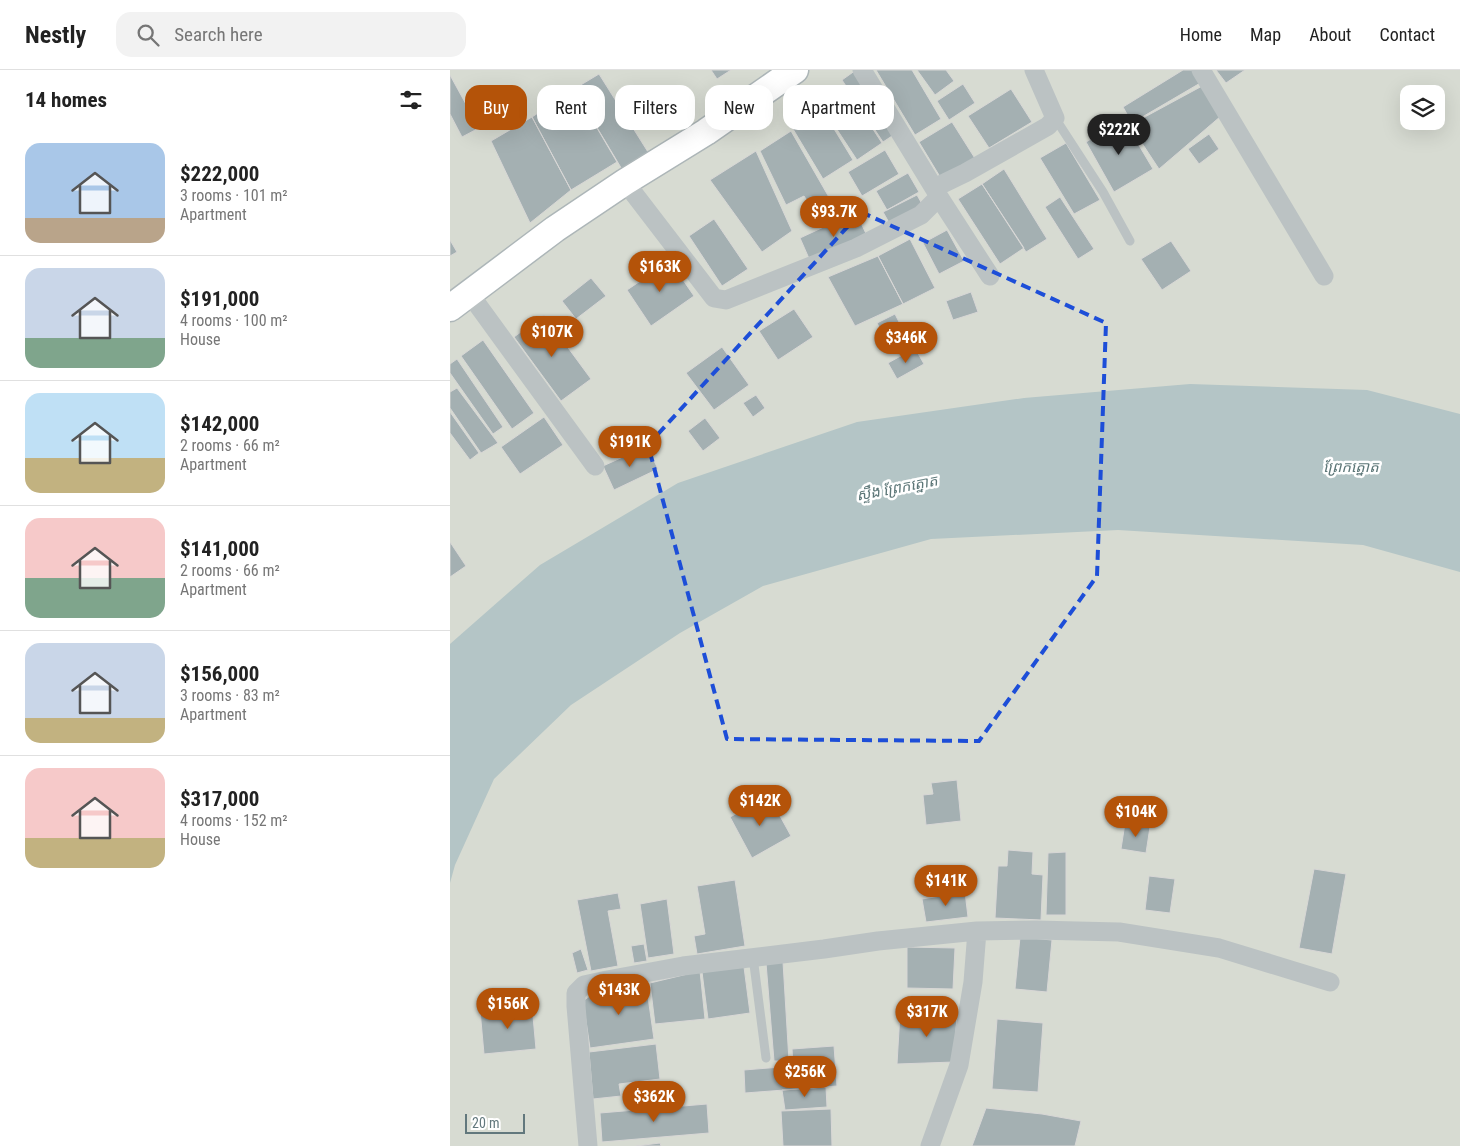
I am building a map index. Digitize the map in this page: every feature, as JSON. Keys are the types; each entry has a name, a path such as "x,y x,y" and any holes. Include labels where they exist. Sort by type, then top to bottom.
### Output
{"main road":[{"path":"459,300 554,229 706,132 795,70"}],"street":[{"path":"862,70 936,193 990,276"},
{"path":"625,182 714,298 726,300 856,248 921,215 936,193 965,173 1048,126 1055,118 1034,70"},
{"path":"1201,70 1324,276"},
{"path":"459,300 595,466"},
{"path":"588,1146 576,993 584,985 606,980 683,966 878,941 977,931 1036,930 1119,932 1219,948 1330,982"},
{"path":"930,1146 959,1065 973,982 977,931"}],"lane":[{"path":"1055,118 1102,192 1130,241"},
{"path":"753,957 766,1058"}],"highlighted area":[{"path":"861,212 1106,323 1097,576 979,741 727,739 648,445"}],"shaded area":[{"path":"450,70 1460,70 1460,1146 450,1146"}],"water":[{"name":"ព្រែកត្នោត","path":"1190,384 1367,390 1460,414 1460,572 1363,545 1118,530 931,539 763,586 680,633 571,705 494,779 455,865 450,883 450,644 540,565 678,483 857,422 1024,398"}],"building":[{"path":"711,70 731,70 717,79"},
{"path":"856,70 866,85 845,85 842,80"},
{"path":"876,70 912,70 941,119 915,135 894,100 894,85 885,85"},
{"path":"917,70 946,70 954,81 935,95"},
{"path":"1183,70 1194,70 1202,82 1132,123 1123,107"},
{"path":"1216,70 1245,70 1226,83"},
{"path":"599,74 615,99 615,130 634,130 648,152 623,171 598,130 605,130 605,85 581,85"},
{"path":"450,75 465,102 465,130 475,130 462,137 450,114"},
{"path":"963,84 975,103 949,120 937,101"},
{"path":"1204,85 1221,116 1159,169 1130,125"},
{"path":"1011,89 1032,122 989,148 968,116"},
{"path":"537,114 537,126 532,117"},
{"path":"532,117 537,130 539,130 571,190 530,223 491,141 510,130 527,130 527,120"},
{"path":"1124,120 1153,169 1114,192 1086,142"},
{"path":"952,122 976,160 942,180 919,142"},
{"path":"894,126 898,132 883,142 875,130 894,130"},
{"path":"539,130 598,130 617,162 571,190"},
{"path":"794,130 835,130 853,160 823,179"},
{"path":"837,130 873,130 882,143 857,160"},
{"path":"791,131 830,199 813,210 804,196 786,205 760,151"},
{"path":"1209,134 1219,149 1199,164 1188,149"},
{"path":"1066,143 1100,200 1074,214 1040,158"},
{"path":"885,150 899,174 862,196 848,172"},
{"path":"756,151 792,231 762,252 710,180"},
{"path":"1004,169 1047,239 1026,252 982,184"},
{"path":"908,173 919,192 887,210 876,191"},
{"path":"982,184 1024,248 1000,264 958,199"},
{"path":"917,195 926,211 891,226 883,212"},
{"path":"1060,197 1094,249 1078,259 1045,207"},
{"path":"856,212 868,238 811,263 800,238"},
{"path":"714,219 748,269 722,286 689,236"},
{"path":"947,230 964,261 939,274 923,243"},
{"path":"910,239 935,288 903,304 878,256"},
{"path":"450,240 457,252 450,256"},
{"path":"1171,241 1191,271 1162,290 1141,259"},
{"path":"878,256 903,304 855,326 828,277"},
{"path":"670,261 694,296 651,326 627,290"},
{"path":"591,278 606,296 576,319 562,301"},
{"path":"971,292 978,312 953,320 946,301"},
{"path":"794,309 813,337 778,360 759,331"},
{"path":"895,314 906,336 888,345 877,323"},
{"path":"544,315 591,379 561,401 514,337"},
{"path":"483,340 534,413 512,429 461,356"},
{"path":"722,347 749,385 714,410 686,373"},
{"path":"915,348 924,364 897,379 888,363"},
{"path":"457,359 503,427 493,434 450,373 450,364"},
{"path":"457,388 498,443 481,453 450,408 450,392"},
{"path":"756,395 765,408 753,417 743,403"},
{"path":"450,412 479,453 470,460 450,433"},
{"path":"544,417 563,445 520,474 501,447"},
{"path":"705,418 720,438 703,451 688,431"},
{"path":"647,446 658,469 614,490 603,466"},
{"path":"450,542 466,566 450,577"},
{"path":"957,780 961,821 926,825 923,795 933,794 931,783"},
{"path":"769,796 791,836 752,858 730,817"},
{"path":"1125,823 1150,827 1146,853 1121,849"},
{"path":"1008,850 1033,852 1032,874 1043,875 1041,920 995,918 998,866 1007,866"},
{"path":"1066,852 1066,915 1046,915 1048,853"},
{"path":"1314,869 1346,874 1332,954 1299,948"},
{"path":"1149,876 1175,879 1170,913 1145,910"},
{"path":"735,880 745,946 697,954 694,936 705,934 697,886"},
{"path":"965,892 968,917 926,922 922,899"},
{"path":"618,893 621,909 608,911 618,966 591,971 577,900"},
{"path":"667,899 674,954 648,958 640,904"},
{"path":"1020,937 1052,940 1047,992 1015,989"},
{"path":"644,944 647,961 634,963 631,946"},
{"path":"907,947 955,948 953,989 907,988"},
{"path":"581,949 588,970 577,973 572,953"},
{"path":"783,962 789,1061 774,1061 766,963"},
{"path":"744,967 750,1013 708,1019 702,972"},
{"path":"700,971 705,1019 655,1024 650,983"},
{"path":"646,983 654,1039 590,1048 583,1001 598,990"},
{"path":"532,1005 536,1049 484,1054 480,1010"},
{"path":"900,1013 957,1015 954,1062 897,1064"},
{"path":"997,1019 1043,1023 1038,1092 992,1089"},
{"path":"656,1044 660,1079 619,1084 621,1096 593,1099 589,1052"},
{"path":"834,1046 837,1086 745,1093 744,1070 793,1066 792,1049"},
{"path":"826,1087 827,1107 785,1110 782,1090"},
{"path":"707,1104 709,1133 602,1142 600,1113"},
{"path":"986,1108 1042,1114 1081,1121 1075,1146 972,1146"},
{"path":"831,1109 832,1146 783,1146 781,1111"},
{"path":"660,1143 661,1146 636,1146"}],"water label":[{"name":"ស្ទឹង ព្រែកត្នោត","path":"897,488"}]}
